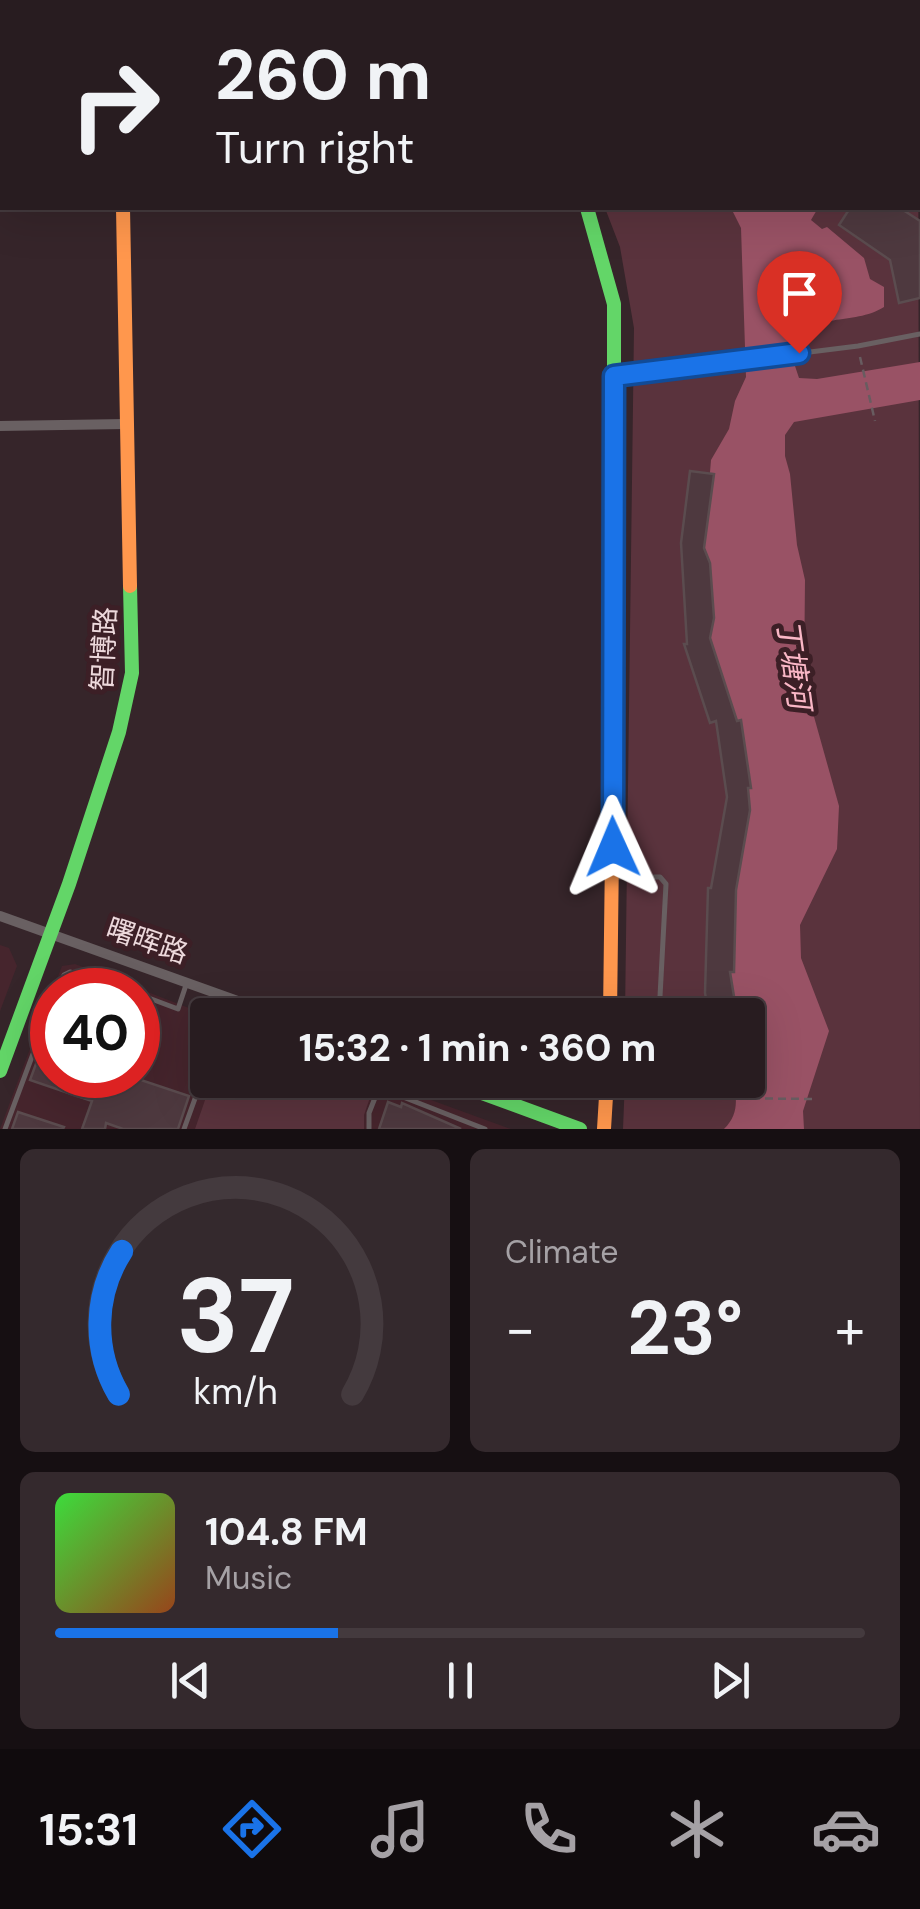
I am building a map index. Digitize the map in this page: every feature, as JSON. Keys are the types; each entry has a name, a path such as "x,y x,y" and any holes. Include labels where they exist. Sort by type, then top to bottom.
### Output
{"street":[{"name":"智博路","path":"0,1071 119,732 132,672 124,210"},
{"path":"588,210 614,304 610,998"},
{"path":"0,426 125,424"},
{"name":"曙晖路","path":"0,916 232,998"},
{"path":"495,1098 580,1129"},
{"path":"604,1129 606,1098"}],"lane":[{"path":"614,376 858,346 920,334"},
{"path":"614,877 660,877 666,884 660,998"},
{"path":"160,1002 178,1009 187,981"},
{"path":"4,1129 30,1061"},
{"path":"184,1129 195,1098"},
{"path":"369,1129 368,1113 375,1098"},
{"path":"413,1098 485,1129"}],"path":[{"path":"858,346 875,422"},
{"path":"713,1098 816,1099"}],"shaded area":[{"path":"606,210 918,210 920,1129 623,1129 624,1098 765,1098 765,998 625,998 634,328 620,247"},
{"path":"0,945 9,948 17,966 0,1011"},
{"path":"160,997 190,1008 190,1098 426,1098 511,1129 0,1129 30,1049 30,1098 160,1098"},
{"path":"206,1098 370,1098 364,1129 195,1129"}],"water":[{"name":"丁塘河","path":"732,210 817,210 811,220 822,229 827,227 864,258 870,279 884,287 884,307 821,323 799,336 789,348 799,378 817,379 920,362 920,400 794,422 785,435 797,545 805,580 804,681 839,806 837,849 800,925 801,958 829,1031 803,1111 804,1129 724,1129 732,1118 735,1098 765,1098 765,998 734,998 724,972 734,972 736,888 750,810 749,800 739,790 751,787 741,721 736,721 710,636 710,563 704,546 711,460 729,429 746,377 741,228"}],"building":[{"path":"849,210 903,210 920,221 920,298 899,303 890,260 839,225"},
{"path":"690,471 714,474 704,548 710,563 714,618 710,638 737,721 741,720 751,788 736,890 734,972 730,972 734,998 706,998 705,993 708,888 727,797 716,721 710,723 684,644 681,543"},
{"path":"160,1086 189,1096 178,1129 123,1129 106,1123 105,1129 82,1129 92,1101 83,1098 160,1098"},
{"path":"388,1102 401,1107 402,1103 461,1129 379,1129"},
{"path":"18,1112 64,1127 12,1129"}],"traffic: fast":[{"path":"588,210 614,304 614,691"},
{"path":"0,1071 69,884 119,732 132,673 130,586"},
{"path":"495,1098 580,1129"}],"traffic: slow":[{"path":"123,210 130,586"},
{"path":"610,998 614,691"},
{"path":"604,1129 606,1098"}],"route":[{"path":"613,847 614,376 799,353"}]}
